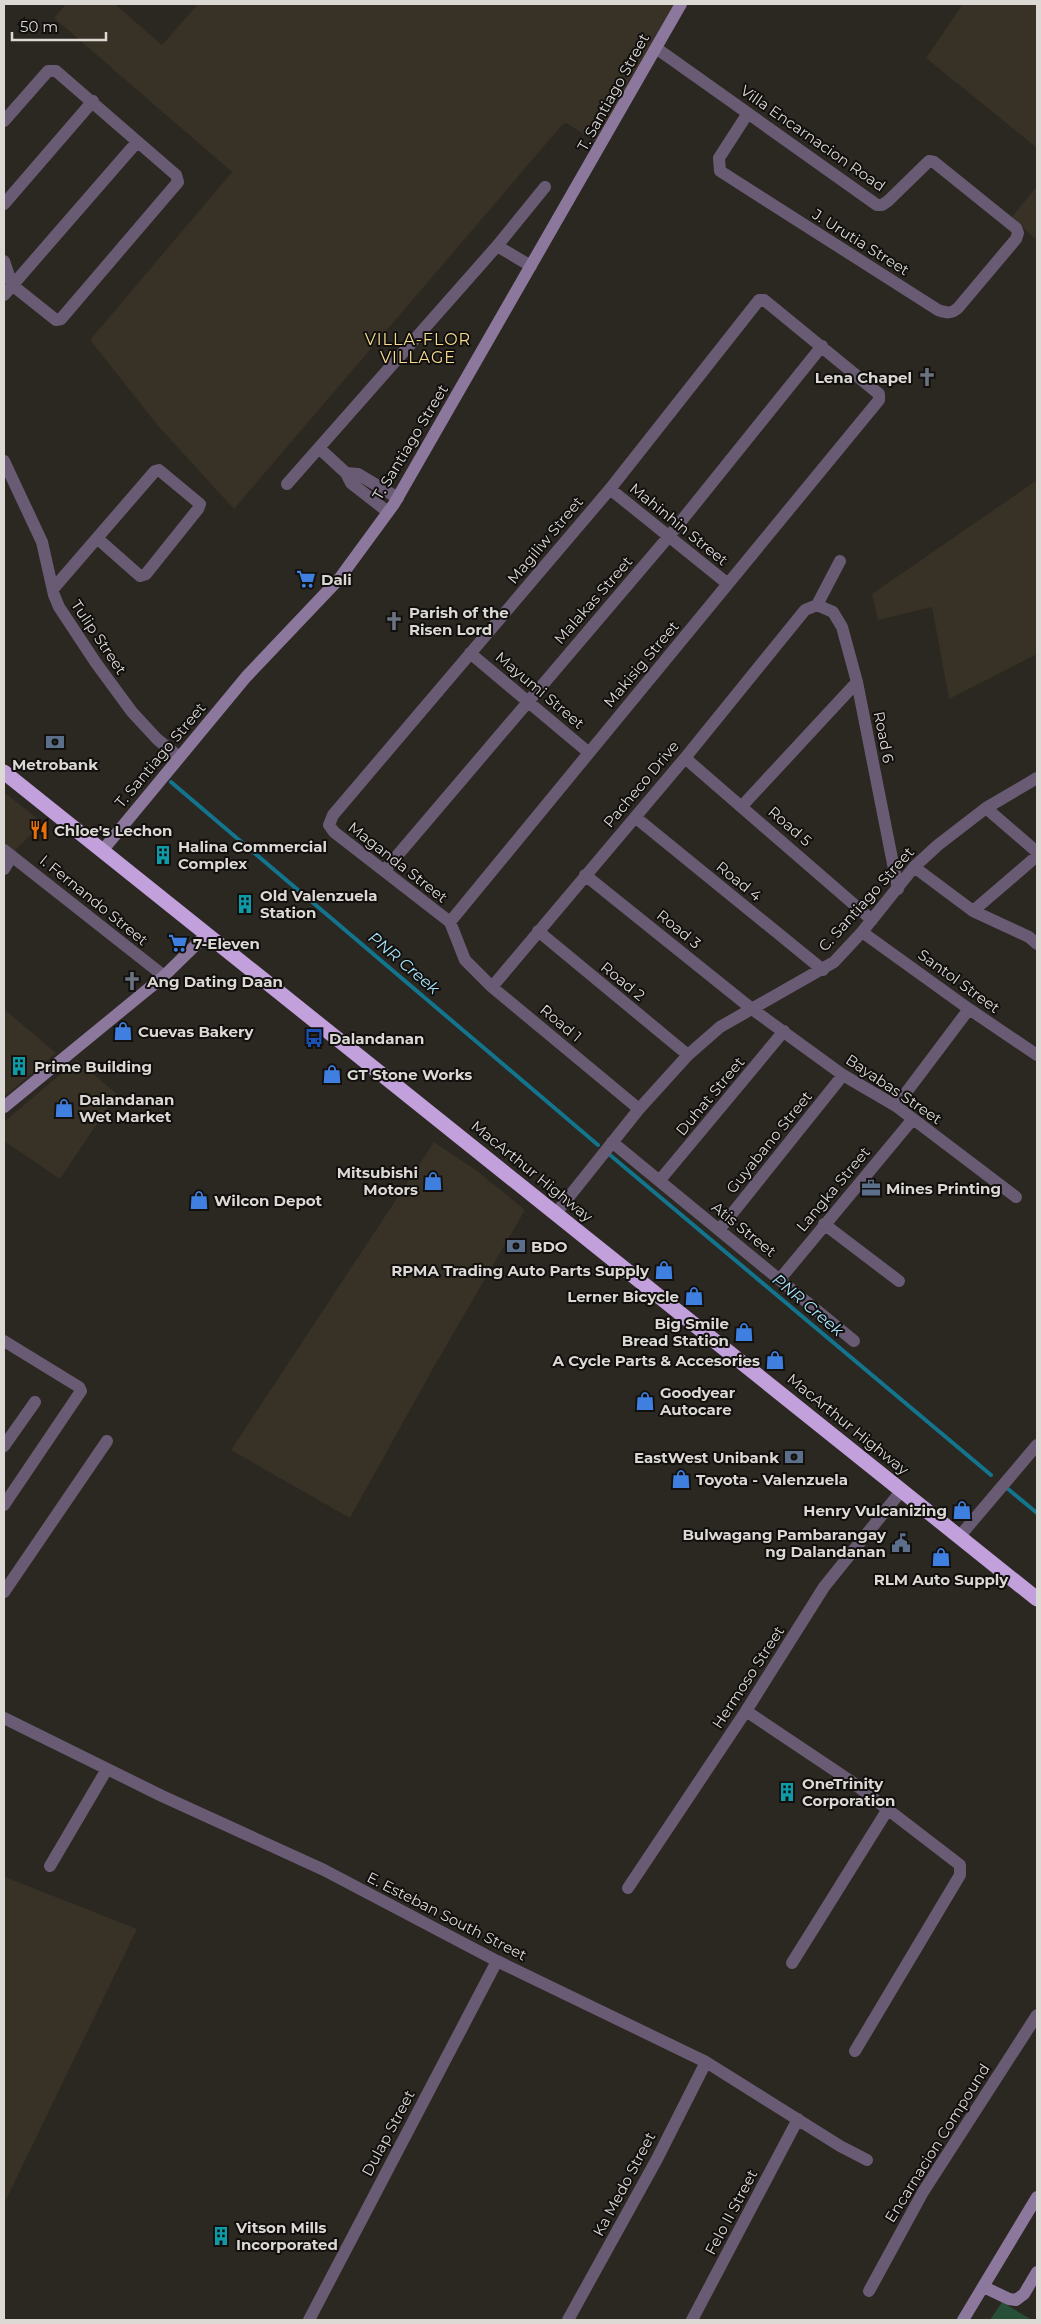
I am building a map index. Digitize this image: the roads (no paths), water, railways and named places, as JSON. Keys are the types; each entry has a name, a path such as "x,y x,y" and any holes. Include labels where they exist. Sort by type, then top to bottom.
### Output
{"highway":[{"name":"MacArthur Highway","path":"4,772 1037,1599"}],"main road":[{"name":"T. Santiago Street","path":"102,851 246,677 339,579 398,498 681,4"},
{"path":"4,1107 164,976 206,934"},
{"path":"964,2320 1037,2197"},
{"path":"984,2287 1008,2299 1016,2300 1024,2294 1037,2272"}],"street":[{"name":"Villa Encarnacion Road","path":"656,48 878,204 888,201 929,161 934,162 1016,228"},
{"path":"4,121 48,71 56,71 93,101 176,175 178,182 62,319 56,320 8,290"},
{"path":"4,204 93,101"},
{"name":"J. Urutia Street","path":"748,113 719,158 720,171 938,310 946,313 958,308 1016,239 1018,233 1016,228"},
{"path":"8,290 137,142"},
{"path":"287,484 498,246 544,187"},
{"path":"498,246 531,266"},
{"path":"4,261 8,290"},
{"name":"Magiliw Street","path":"329,825 333,815 610,489 759,300 764,300 822,346"},
{"name":"Makisig Street","path":"450,922 879,400 879,394 822,346"},
{"name":"Malakas Street","path":"385,870 670,535 822,346"},
{"path":"320,449 346,473 351,483 388,512"},
{"name":"Tulip Street","path":"4,461 42,542 59,607 114,689 144,726 179,757"},
{"path":"53,589 155,471 159,470 200,504 146,574 140,576 98,539"},
{"path":"346,473 358,474 398,498"},
{"name":"Mahinhin Street","path":"610,489 670,535 728,584"},
{"path":"817,605 840,561"},
{"name":"Road 6","path":"817,605 833,612 842,627 857,682 898,888"},
{"name":"Pacheco Drive","path":"492,987 685,758 805,610 817,605"},
{"name":"Mayumi Street","path":"470,653 588,752"},
{"path":"742,806 857,682"},
{"name":"Road 5","path":"685,758 872,920"},
{"name":"C. Santiago Street","path":"556,1213 638,1109 688,1055 720,1027 823,970 834,962 862,932 914,867 945,838 986,808 1037,778"},
{"path":"986,808 1037,852"},
{"name":"Road 4","path":"635,817 823,970"},
{"name":"Maganda Street","path":"329,825 334,832 450,922"},
{"path":"4,868 8,853"},
{"name":"I. Fernando Street","path":"8,853 164,976"},
{"path":"973,911 1037,856"},
{"path":"914,867 973,911 1029,937 1037,944"},
{"name":"Road 3","path":"585,875 752,1009"},
{"name":"Road 1","path":"450,922 465,960 492,987 638,1109"},
{"name":"Road 2","path":"538,932 688,1055"},
{"name":"Santol Street","path":"862,932 1037,1055"},
{"name":"Bayabas Street","path":"752,1009 843,1075 896,1106 1016,1197"},
{"path":"896,1106 969,1009"},
{"name":"Duhat Street","path":"660,1180 784,1032"},
{"name":"Guyabano Street","path":"719,1230 843,1075"},
{"name":"Langka Street","path":"780,1279 912,1120"},
{"name":"Atis Street","path":"612,1142 854,1341"},
{"path":"824,1224 898,1281"},
{"path":"4,1340 79,1387 81,1391 4,1505"},
{"path":"4,1446 35,1402"},
{"path":"4,1592 107,1441"},
{"path":"960,1537 1037,1445"},
{"name":"Hermoso Street","path":"628,1888 746,1711 824,1587 902,1490"},
{"path":"746,1711 852,1782 960,1865 960,1875 855,2051"},
{"name":"E. Esteban South Street","path":"4,1718 107,1769 324,1870 497,1961 706,2062 867,2160"},
{"path":"50,1866 107,1769"},
{"path":"792,1963 888,1809"},
{"name":"Dulap Street","path":"308,2320 497,1961"},
{"name":"Encarnacion Compound","path":"869,2291 923,2192 1037,2015"},
{"name":"Ka Medo Street","path":"568,2320 657,2159 706,2062"},
{"name":"Felo II Street","path":"692,2320 798,2119"}],"waterway":[{"name":"PNR Creek","path":"171,782 598,1145"},
{"name":"PNR Creek","path":"610,1155 991,1475"},
{"name":"PNR Creek","path":"1008,1489 1037,1513"}],"place":[{"name":"Lena Chapel","path":"927,377"},
{"name":"Dali","path":"306,579"},
{"name":"Parish of the Risen Lord","path":"394,621"},
{"name":"Metrobank","path":"55,742"},
{"name":"Chloe's Lechon","path":"39,830"},
{"name":"Halina Commercial Complex","path":"163,855"},
{"name":"Old Valenzuela Station","path":"245,904"},
{"name":"7-Eleven","path":"178,943"},
{"name":"Ang Dating Daan","path":"132,981"},
{"name":"Cuevas Bakery","path":"123,1031"},
{"name":"Dalandanan","path":"314,1038"},
{"name":"Prime Building","path":"19,1066"},
{"name":"GT Stone Works","path":"332,1074"},
{"name":"Dalandanan Wet Market","path":"64,1108"},
{"name":"Mitsubishi Motors","path":"433,1181"},
{"name":"Mines Printing","path":"871,1188"},
{"name":"Wilcon Depot","path":"199,1200"},
{"name":"BDO","path":"516,1246"},
{"name":"RPMA Trading Auto Parts Supply","path":"664,1270"},
{"name":"Lerner Bicycle","path":"694,1296"},
{"name":"Big Smile Bread Station","path":"744,1332"},
{"name":"A Cycle Parts & Accesories","path":"775,1360"},
{"name":"Goodyear Autocare","path":"645,1401"},
{"name":"EastWest Unibank","path":"794,1457"},
{"name":"Toyota - Valenzuela","path":"681,1479"},
{"name":"Henry Vulcanizing","path":"962,1510"},
{"name":"Bulwagang Pambarangay ng Dalandanan","path":"901,1543"},
{"name":"RLM Auto Supply","path":"941,1557"},
{"name":"OneTrinity Corporation","path":"787,1792"},
{"name":"Vitson Mills Incorporated","path":"221,2236"}],"district":[{"name":"VILLA-FLOR VILLAGE","path":"418,348"}]}
